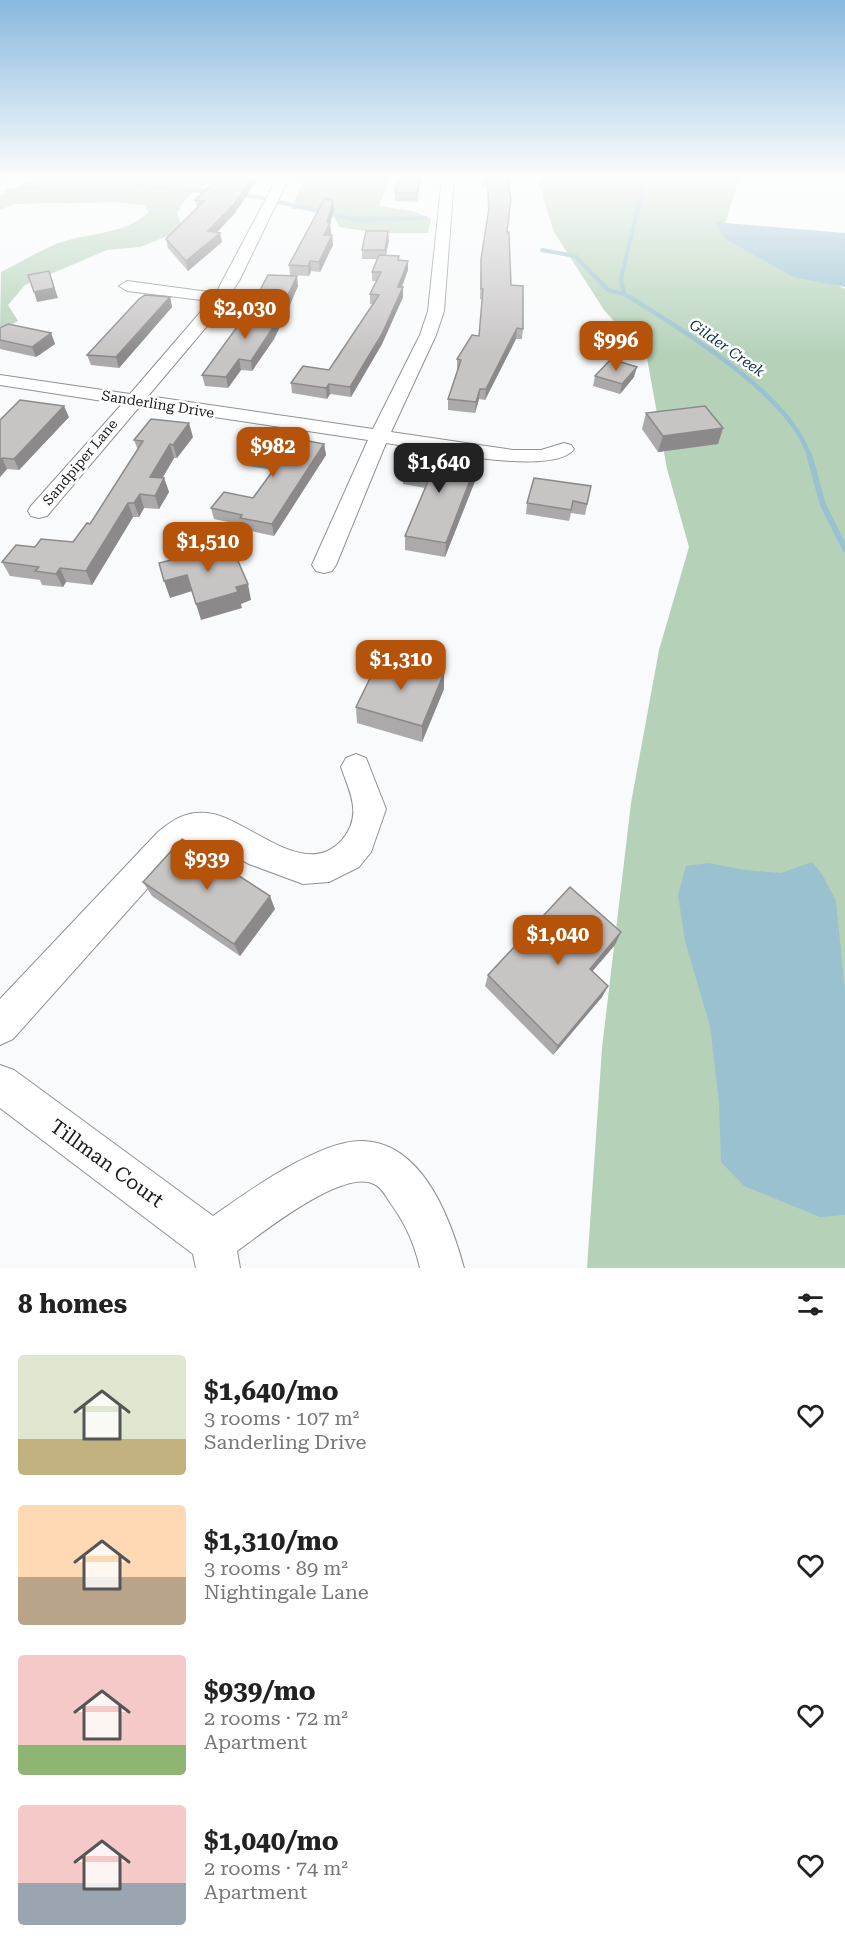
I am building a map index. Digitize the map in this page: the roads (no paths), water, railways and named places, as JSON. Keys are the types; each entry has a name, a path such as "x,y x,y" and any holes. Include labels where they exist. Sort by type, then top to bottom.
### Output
{"street":[{"name":"Sandpiper Lane","path":"39,511 200,324 231,281 253,237"},
{"path":"324,565 379,437 428,335 436,311 443,237"},
{"path":"127,286 219,298"},
{"name":"Sanderling Drive","path":"0,380 513,456 543,456 564,449"},
{"path":"0,1026 169,842 188,827 210,827 260,853 303,869 329,867 348,856 360,842 371,809 356,767"},
{"name":"Tillman Court","path":"0,1084 216,1255 303,1181 332,1167 362,1160 378,1163 391,1170 421,1206 435,1241 442,1268"}],"water":[{"path":"845,237 845,287 793,277 724,238"},
{"path":"812,862 822,874 836,901 845,991 845,1215 820,1217 744,1186 721,1162 719,1103 710,1026 685,941 678,895 686,866 709,863 745,870 781,873"}],"waterway":[{"name":"Gilder Creek","path":"624,294 621,279 631,237"},
{"path":"542,250 575,256 608,290 624,294"},
{"name":"Gilder Creek","path":"624,294 632,299"},
{"name":"Gilder Creek","path":"630,297 705,346 759,388 781,410 799,433 809,456"},
{"name":"Gilder Creek","path":"809,454 823,505 845,549"}]}
